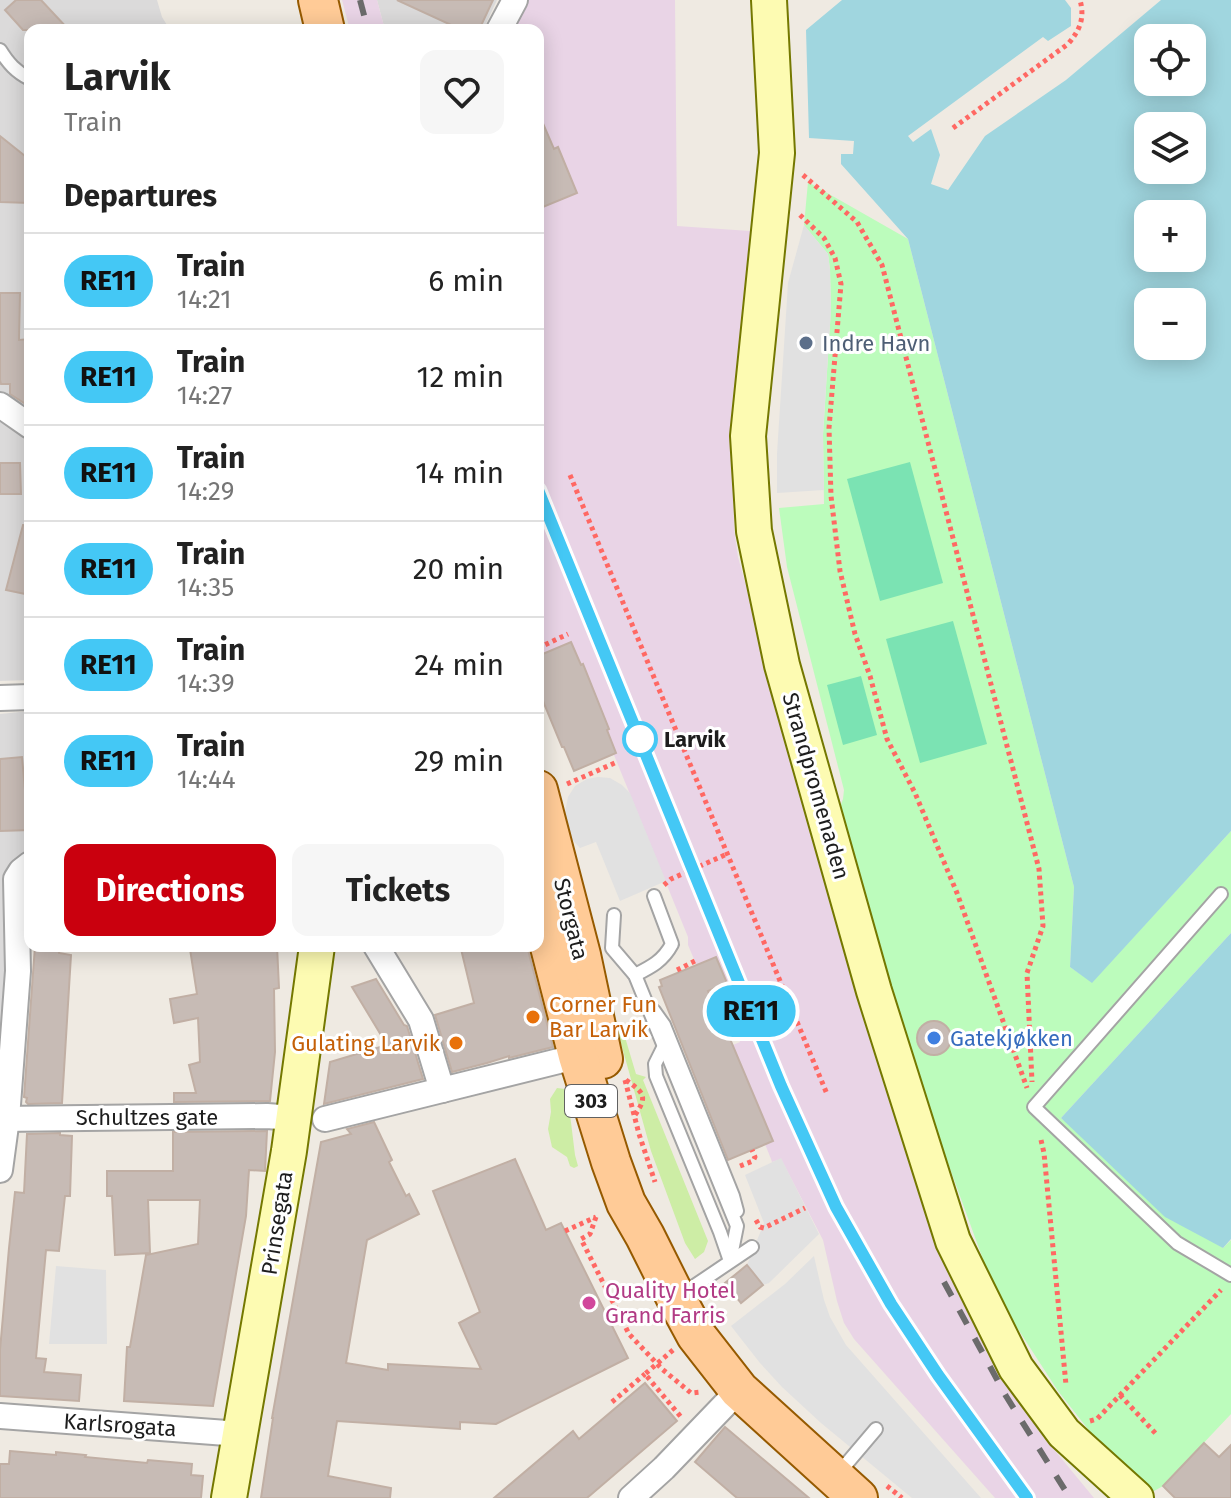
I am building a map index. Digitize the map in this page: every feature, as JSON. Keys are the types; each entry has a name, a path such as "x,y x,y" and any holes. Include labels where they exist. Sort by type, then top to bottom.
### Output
{"main road":[{"path":"318,0 324,24"},
{"name":"Strandpromenaden","path":"769,0 777,153 748,436 754,531 786,679 874,991 953,1241 1016,1368 1064,1433 1136,1498"},
{"name":"Storgata","path":"547,789 589,953 590,1053 611,1162 626,1203 696,1335 720,1391 846,1488"},
{"name":"Storgata","path":"544,906 589,953"},
{"name":"Prinsegata","path":"229,1498 258,1335 309,1118 317,952"}],"street":[{"path":"502,24 515,0"},
{"path":"0,405 24,422"},
{"path":"0,698 24,697"},
{"path":"0,1170 18,971 16,879 24,869"},
{"path":"380,952 421,1020 442,1090"},
{"name":"Schultzes gate","path":"4,1118 309,1118 442,1090 590,1053"},
{"path":"631,1498 664,1468 720,1391"},
{"name":"Karlsrogata","path":"0,1416 240,1434"}],"lane":[{"path":"0,50 24,76"},
{"path":"1221,894 1034,1107 1177,1243 1231,1275"},
{"path":"635,975 665,956 672,944 654,896"},
{"path":"614,915 589,953 635,975 737,1226"},
{"path":"646,1005 656,1012 664,1025 733,1196 737,1226 730,1261"},
{"path":"663,1048 655,1064 656,1076 730,1261"},
{"path":"676,1298 752,1247"},
{"path":"846,1488 876,1429"}],"path":[{"path":"953,128 1068,44 1082,22 1080,0"},
{"path":"777,153 857,222 882,265 1039,869 1043,926 1027,973 1034,1107"},
{"path":"774,189 824,238 835,258 841,284 829,428 831,496 840,571 855,634 887,739 915,793 957,893 1034,1107 1044,1153 1066,1386"},
{"path":"570,475 827,1094"},
{"path":"544,645 568,634"},
{"path":"547,789 617,762"},
{"path":"664,884 727,854"},
{"path":"634,1117 644,1103 643,1096 625,1080 634,1117 656,1187"},
{"path":"565,1231 598,1216 590,1234 581,1239 629,1334 691,1393 720,1391"},
{"path":"1088,1422 1097,1419 1221,1290"},
{"path":"612,1402 673,1349"},
{"path":"645,1374 686,1422"},
{"path":"1120,1395 1157,1435"}],"shaded area":[{"path":"0,0 157,0 166,24 24,24 24,680 0,681"},
{"path":"342,0 377,0 383,24 348,24"},
{"path":"377,0 497,0 486,24 383,24"},
{"path":"528,0 675,0 677,226 750,231 733,470 738,557 871,1043 967,1303 1038,1430 1094,1498 995,1498 854,1339 844,1323 837,1301 823,1240 781,1159 772,1162 765,1144 773,1141 733,1045 740,1042 731,1021 722,1025 614,755 574,771 544,704 544,24 515,24"},
{"name":"Indre Havn","path":"804,225 828,254 830,270 831,309 823,434 824,490 777,493 788,283"},
{"path":"24,712 24,891 7,988 0,1079 0,714"},
{"path":"598,777 610,778 630,793 666,881 620,901 596,842 580,848 571,838 565,812 568,797 575,786"},
{"path":"781,1158 819,1234 769,1283 763,1285 747,1265 764,1223 745,1175"},
{"path":"814,1256 830,1317 846,1345 981,1498 912,1498 782,1387 731,1326 785,1284"},
{"path":"56,1266 106,1270 107,1344 49,1344"}],"green space":[{"path":"808,182 908,239 1074,887 1070,967 1092,982 1231,831 1231,933 1061,1118 1223,1248 1231,1240 1231,1414 1163,1486 1154,1491 1149,1491 1099,1443 1058,1391 996,1295 909,1056 839,810 844,790 787,567 779,508 824,504 823,435 831,309 830,270 828,254 804,225"},
{"path":"910,462 943,583 880,601 847,479"},
{"path":"953,621 987,744 920,763 886,639"},
{"path":"861,676 877,735 843,745 827,685"},
{"path":"622,1027 636,1074 646,1077 643,1080 708,1241 704,1252 695,1259 685,1243 651,1151 617,1029"},
{"path":"557,1088 565,1089 568,1098 578,1166 574,1168 567,1157 552,1147 548,1129 550,1099"}],"water":[{"path":"842,0 1065,0 1071,8 1071,26 1048,41 1043,37 908,136 913,142 931,129 940,155 931,184 948,190 985,136 1066,80 1161,0 1231,0 1231,831 1092,983 1070,967 1074,887 908,239 841,164 841,154 853,154 854,141 809,138 806,30"},
{"path":"1231,933 1231,1239 1223,1248 1165,1217 1061,1118"}],"building":[{"path":"16,0 41,0 63,24 24,24 23,30 5,10"},
{"path":"397,0 493,0 482,24 449,24"},
{"path":"544,126 554,149 558,147 577,193 544,207"},
{"path":"0,136 24,155 24,203 0,202"},
{"path":"0,293 20,293 19,340 24,340 24,403 10,394 10,384 1,384"},
{"path":"0,463 20,463 21,494 0,494"},
{"path":"23,525 24,525 24,594 6,590"},
{"path":"571,642 583,664 616,753 574,771 544,704 544,653"},
{"path":"22,757 24,830 0,831 0,759"},
{"path":"35,952 71,955 62,1103 28,1104 24,1097"},
{"path":"190,952 277,952 279,988 274,989 275,1052 270,1101 174,1102 174,1093 196,1093 189,1065 200,1062 198,1018 174,1023 170,999 197,994"},
{"path":"462,952 529,952 553,1047 452,1072 435,1015 474,1003"},
{"path":"716,957 727,983 708,991 773,1141 728,1160 659,987 662,986 660,980"},
{"path":"376,979 407,1026 423,1079 324,1104 330,1062 387,1045 352,987"},
{"name":"Gatekjøkken","path":"934,1021 946,1026 951,1038 946,1050 934,1055 922,1050 917,1038 922,1026"},
{"path":"374,1122 392,1160 389,1162 419,1214 367,1240 346,1363 388,1370 388,1364 481,1369 459,1323 480,1312 433,1191 515,1159 546,1230 561,1223 628,1358 496,1424 460,1422 460,1429 337,1421 328,1476 391,1488 390,1498 261,1498 272,1418 321,1142 351,1134 347,1129"},
{"path":"267,1131 265,1171 249,1170 246,1216 213,1406 124,1401 127,1347 130,1347 146,1255 198,1244 200,1200 148,1200 150,1253 115,1255 112,1196 107,1196 107,1171 173,1171 173,1132"},
{"path":"60,1133 72,1136 70,1196 65,1196 59,1251 46,1250 36,1358 46,1359 44,1372 81,1375 79,1401 0,1396 0,1350 9,1248 15,1192 24,1193 27,1134"},
{"path":"747,1265 763,1285 741,1303 725,1283"},
{"path":"645,1383 677,1421 587,1498 494,1498 573,1431 579,1439"},
{"path":"725,1427 809,1498 737,1498 695,1462"},
{"path":"1204,1443 1219,1457 1231,1445 1231,1498 1175,1498 1163,1486"},
{"path":"10,1451 192,1464 191,1475 203,1476 201,1498 0,1498 0,1464 9,1464"}],"railway":[{"path":"360,0 366,24"},
{"path":"544,505 815,1164 891,1304 1027,1498"},
{"path":"944,1282 1006,1396 1070,1498"}],"train":[{"name":"RE11","path":"544,505 815,1164 891,1304 1027,1498"}],"place":[{"name":"Indre Havn","path":"806,343"},
{"name":"Larvik","path":"640,739"},
{"name":"Corner Fun Bar Larvik","path":"533,1017"},
{"name":"Gatekjøkken","path":"934,1038"},
{"name":"Gulating Larvik","path":"456,1043"},
{"name":"Quality Hotel Grand Farris","path":"589,1303"}]}
